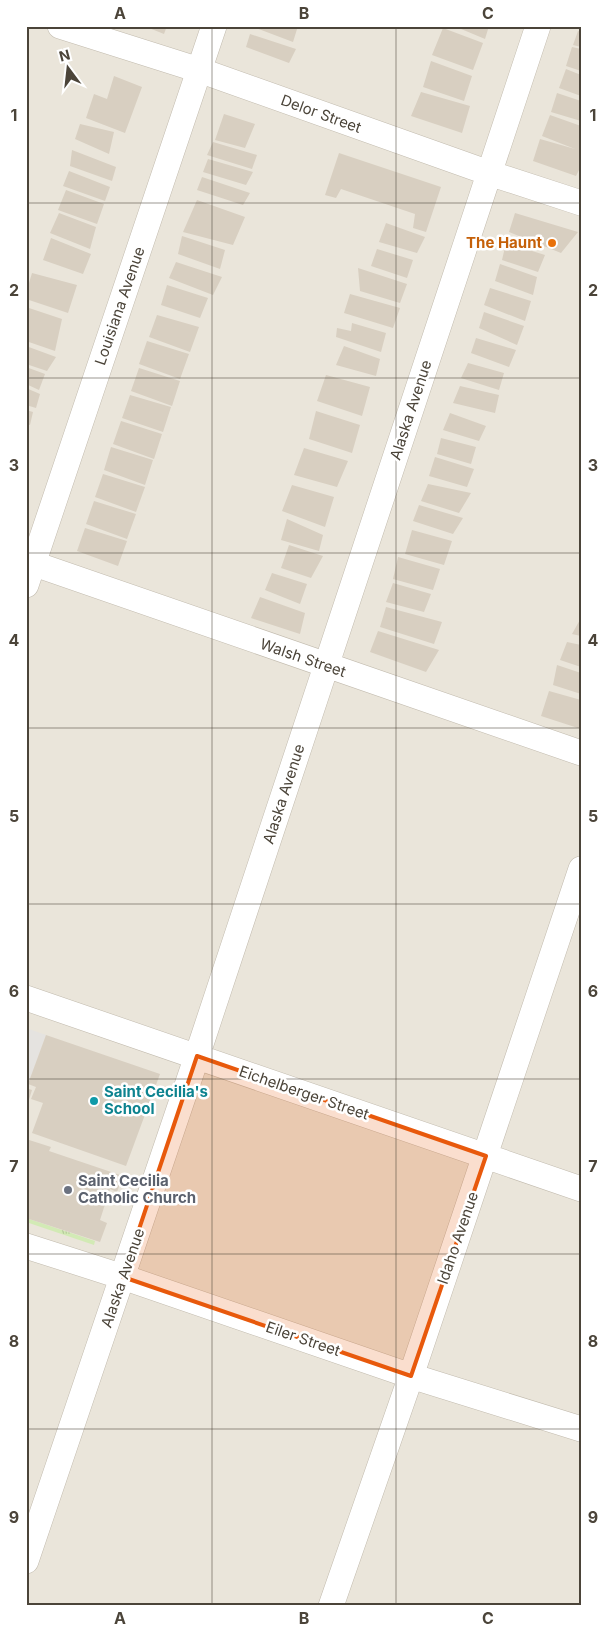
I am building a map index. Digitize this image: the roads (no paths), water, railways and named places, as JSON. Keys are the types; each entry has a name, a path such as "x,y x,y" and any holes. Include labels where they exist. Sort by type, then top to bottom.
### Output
{"street":[{"name":"Delor Street","path":"60,26 199,70 488,173 581,203"},
{"name":"Louisiana Avenue","path":"29,570 214,26"},
{"name":"Alaska Avenue","path":"26,1561 197,1056 538,26"},
{"name":"Walsh Street","path":"29,570 327,666 581,753"},
{"name":"Idaho Avenue","path":"331,1606 486,1156 581,869"},
{"name":"Eichelberger Street","path":"26,998 581,1189"},
{"name":"Eiler Street","path":"26,1246 123,1277 411,1376 581,1429"}],"place":[{"name":"The Haunt","path":"552,243"},
{"name":"Saint Cecilia's School","path":"94,1101"},
{"name":"Saint Cecilia Catholic Church","path":"68,1190"}]}
